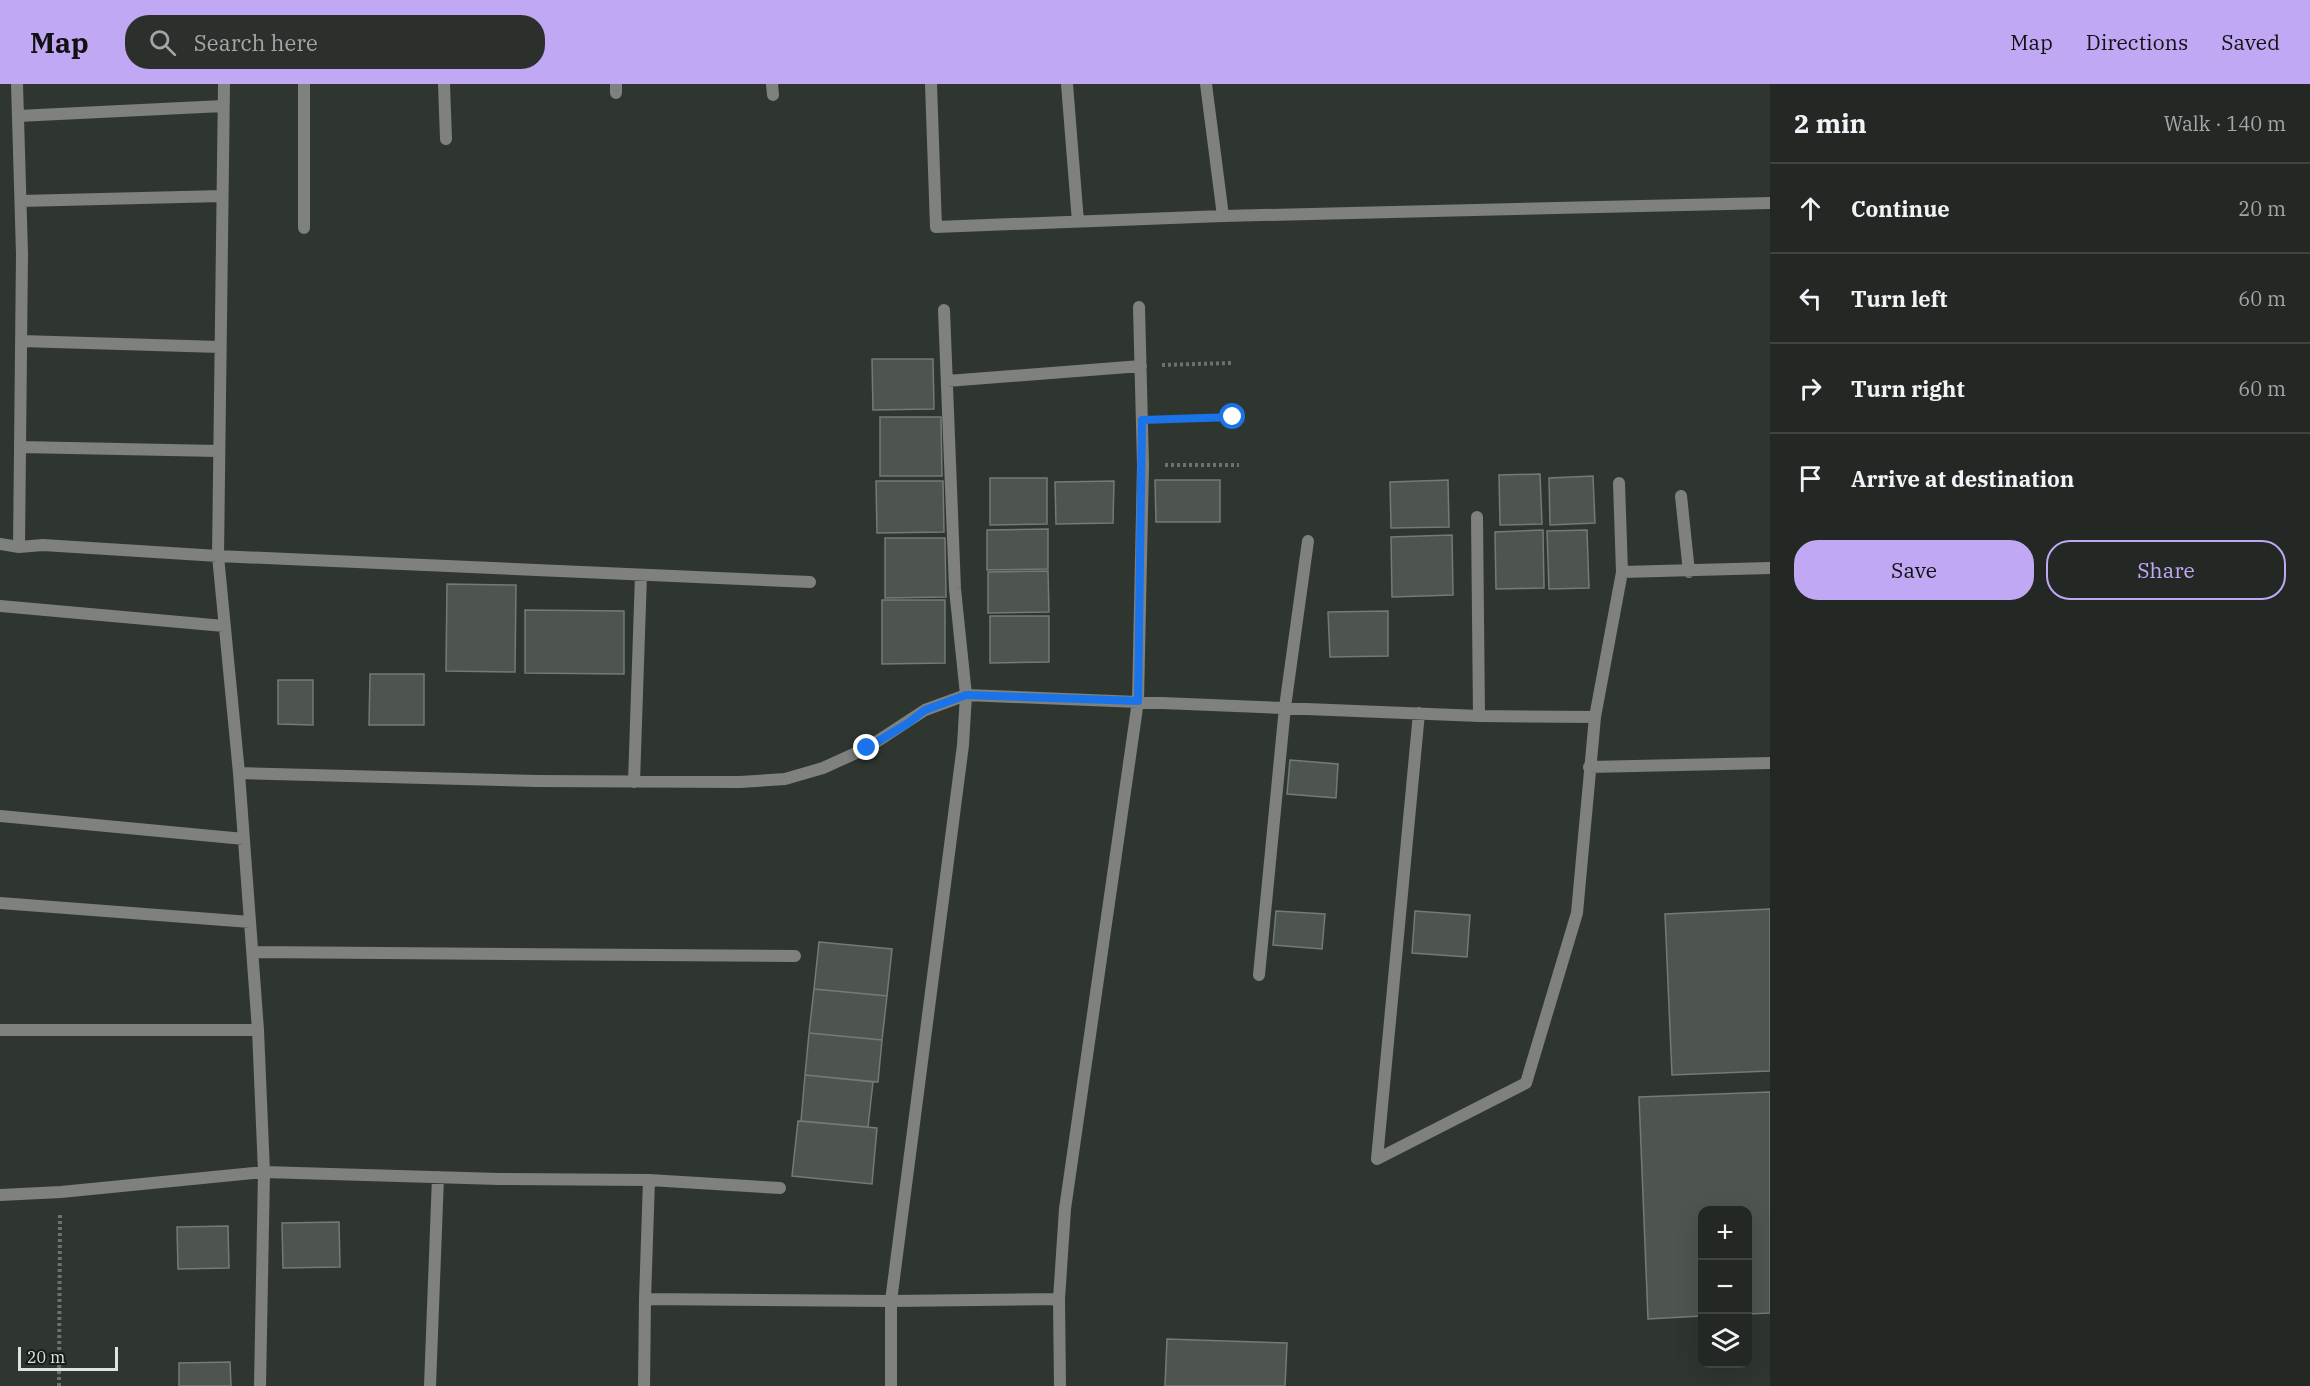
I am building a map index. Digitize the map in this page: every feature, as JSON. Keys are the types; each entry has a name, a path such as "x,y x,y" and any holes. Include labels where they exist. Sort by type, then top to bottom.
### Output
{"street":[{"path":"17,84 21,201 19,547"},
{"path":"224,84 218,556 239,773 258,1030 264,1172 260,1386"},
{"path":"304,84 304,228"},
{"path":"444,84 446,139"},
{"path":"931,84 936,227 1223,216 1770,203"},
{"path":"1067,84 1078,222"},
{"path":"1206,84 1223,216"},
{"path":"18,116 224,106"},
{"path":"21,201 222,196"},
{"path":"1060,1386 1059,1299 1070,1176 1138,701 1143,465 1139,307"},
{"path":"891,1386 891,1301 963,745 966,695 955,589 944,310"},
{"path":"21,341 220,347"},
{"path":"947,381 1141,366"},
{"path":"20,447 219,451"},
{"path":"1419,714 1377,1159 1526,1083 1577,913 1595,717 1622,572 1619,483"},
{"path":"1681,496 1689,572"},
{"path":"1477,517 1479,716"},
{"path":"1259,975 1285,707 1308,541"},
{"path":"0,544 19,547 43,545 218,556 810,582"},
{"path":"1622,572 1689,572 1770,568"},
{"path":"634,782 641,575"},
{"path":"0,606 224,626"},
{"path":"239,773 634,782 740,782 785,779 823,768 867,748 925,710 966,695 1419,714 1595,717"},
{"path":"1589,767 1770,763"},
{"path":"0,816 244,839"},
{"path":"0,903 250,922"},
{"path":"254,952 795,956"},
{"path":"0,1030 258,1030"},
{"path":"0,1195 61,1192 264,1172 650,1180 780,1188"},
{"path":"430,1386 438,1177"},
{"path":"645,1386 645,1299 650,1180"},
{"path":"645,1299 891,1301 1059,1299"}],"path":[{"path":"1141,366 1231,363"},
{"path":"1142,420 1233,417"},
{"path":"1143,465 1239,465"},
{"path":"59,1386 61,1192"}],"building":[{"path":"872,359 933,359 934,409 873,410"},
{"path":"880,417 941,417 942,476 880,476"},
{"path":"1540,474 1542,524 1500,525 1499,475"},
{"path":"1593,476 1595,523 1550,525 1549,478"},
{"path":"990,478 1047,478 1047,524 990,525"},
{"path":"1155,480 1220,480 1220,522 1156,522"},
{"path":"1448,480 1449,527 1391,528 1390,482"},
{"path":"876,481 943,481 944,532 877,533"},
{"path":"1114,481 1113,523 1056,524 1055,482"},
{"path":"1048,529 1048,569 987,570 987,530"},
{"path":"1543,530 1544,588 1496,589 1495,532"},
{"path":"1587,530 1589,588 1549,589 1547,531"},
{"path":"1452,535 1453,595 1392,597 1391,537"},
{"path":"885,538 945,538 946,597 885,598"},
{"path":"1048,571 1049,612 988,613 988,572"},
{"path":"447,584 516,585 515,672 446,671"},
{"path":"882,600 945,600 945,663 882,664"},
{"path":"525,610 624,611 624,674 525,673"},
{"path":"1388,611 1388,656 1330,657 1328,612"},
{"path":"990,616 1049,616 1049,662 990,663"},
{"path":"370,674 424,674 424,725 369,725"},
{"path":"278,680 313,680 313,725 278,724"},
{"path":"1290,760 1338,764 1336,798 1287,794"},
{"path":"1770,909 1770,1071 1672,1075 1665,914"},
{"path":"1276,911 1325,914 1322,949 1273,945"},
{"path":"1415,911 1470,915 1467,957 1412,953"},
{"path":"819,942 892,949 887,996 814,989"},
{"path":"814,989 887,996 882,1040 809,1033"},
{"path":"809,1033 882,1040 878,1082 805,1075"},
{"path":"805,1075 873,1082 868,1127 801,1121"},
{"path":"1770,1092 1770,1313 1752,1314 1752,1206 1698,1206 1698,1316 1648,1319 1639,1097"},
{"path":"798,1121 877,1128 872,1184 792,1176"},
{"path":"339,1222 340,1267 283,1268 282,1223"},
{"path":"228,1226 229,1268 178,1269 177,1227"},
{"path":"1167,1339 1287,1343 1285,1386 1165,1386"},
{"path":"230,1362 231,1386 179,1386 179,1363"}],"route":[{"path":"867,748 925,710 966,695 1138,701 1142,420 1233,417"}]}
